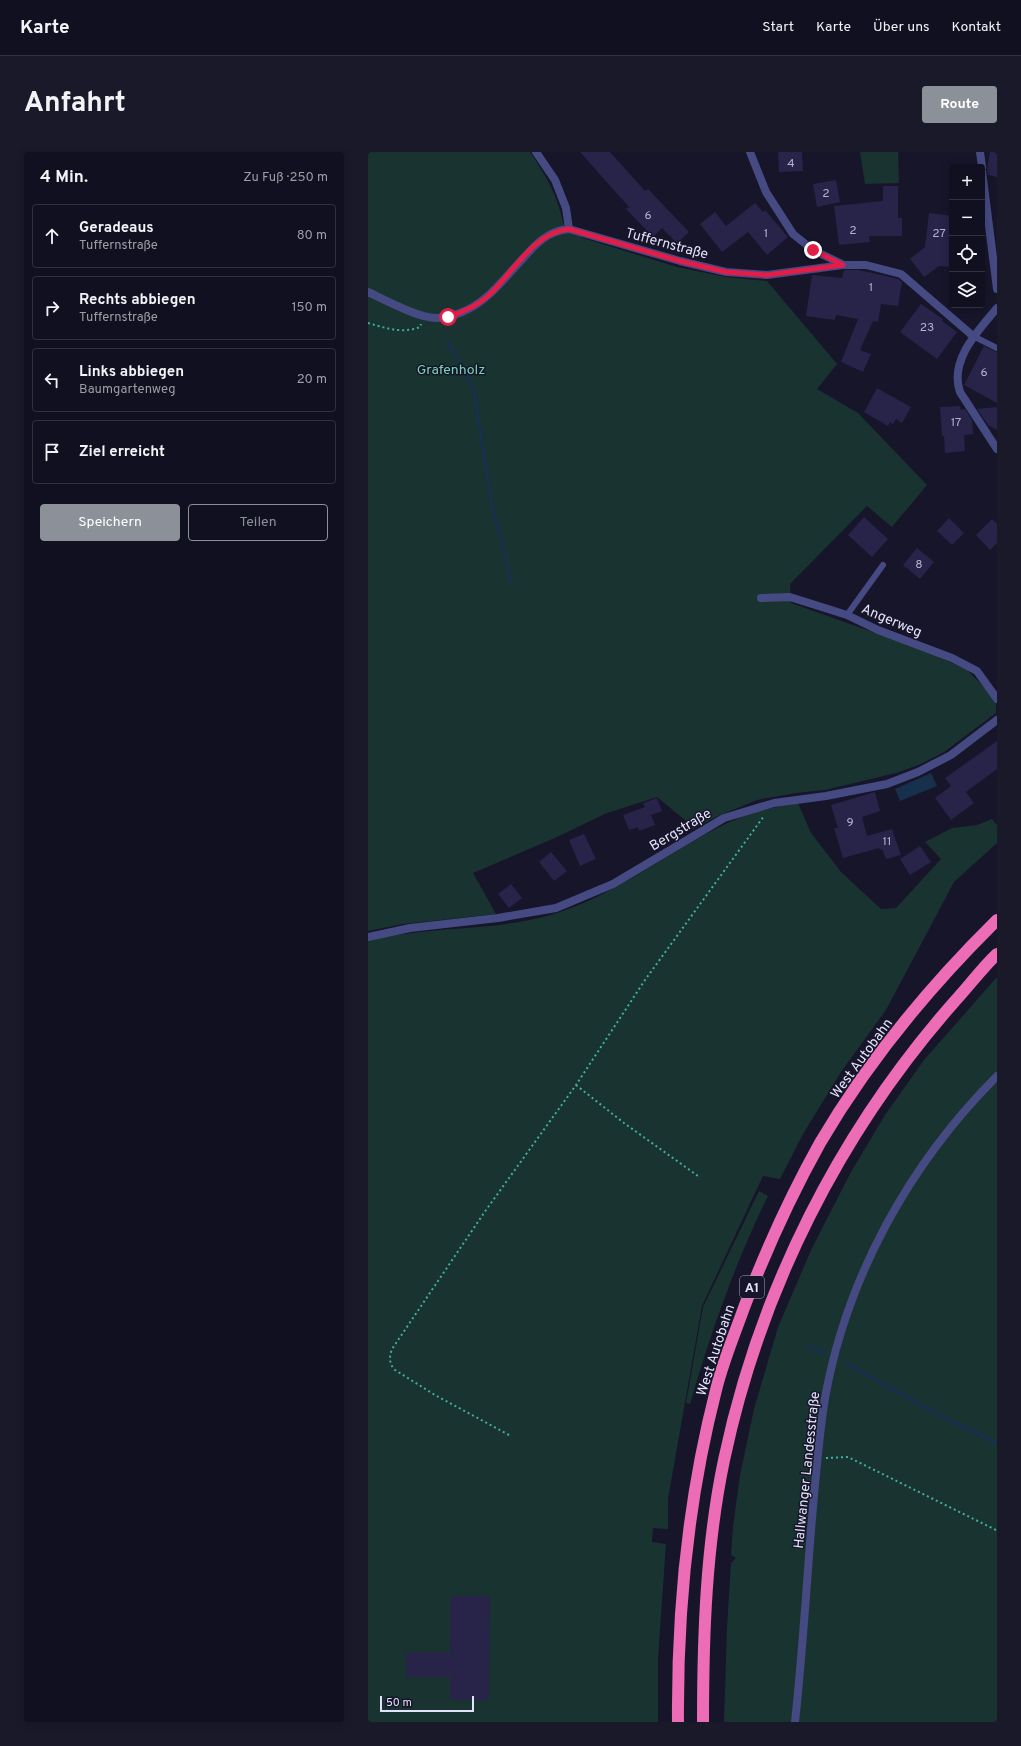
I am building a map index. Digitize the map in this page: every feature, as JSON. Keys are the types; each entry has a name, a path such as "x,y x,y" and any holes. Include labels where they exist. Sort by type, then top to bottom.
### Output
{"highway":[{"name":"West Autobahn","path":"678,1722 680,1624 685,1559 694,1491 716,1388 749,1294 789,1203 820,1144 857,1086 916,1006 961,956 997,920"},
{"name":"A1","path":"703,1722 703,1656 706,1592 724,1460 742,1392 768,1311 813,1208 845,1149 864,1119 942,1015 997,954"}],"street":[{"path":"536,152 555,180 566,208 569,229"},
{"path":"750,152 766,192 793,234 813,250 843,265"},
{"path":"980,152 982,164"},
{"path":"985,195 997,289"},
{"name":"Tuffernstraße","path":"368,292 423,316 436,318 448,317 470,309 488,296 536,243 550,233 562,229 569,229 680,261 726,272 767,275 843,265 866,265 901,274 974,336"},
{"path":"997,308 974,336 964,353 959,366 957,383 960,392 997,449"},
{"name":"Angerweg","path":"761,598 790,597 847,615 878,630 952,658 976,671 997,699"},
{"name":"Bergstraße","path":"368,937 410,928 498,918 556,908 613,884 724,818 774,803 826,796 887,784 918,772 951,755 997,720"},
{"name":"Hallwanger Landesstraße","path":"795,1722 817,1458 825,1398 831,1371 850,1308 869,1259 892,1213 911,1181 940,1140 972,1101 997,1076"}],"lane":[{"path":"974,336 997,348"},
{"path":"847,615 883,565"}],"path":[{"path":"368,323 392,329 411,331 420,327 423,316"},
{"path":"509,1435 435,1395 395,1370 391,1366 390,1355 392,1349 486,1210 576,1085 645,980 774,803"},
{"path":"576,1085 624,1123 698,1176"},
{"path":"817,1458 848,1457 996,1530"}],"green space":[{"name":"Grafenholz","path":"368,152 530,152 554,194 563,223 583,238 677,267 726,277 767,281 837,364 817,389 858,413 927,485 892,527 867,506 790,584 791,603 918,648 966,669 989,692 996,703 996,713 944,752 921,764 896,773 825,790 796,793 757,800 718,816 693,829 691,825 657,797 607,813 557,837 473,873 496,914 403,924 368,931"},
{"path":"860,152 898,152 899,183 865,184"},
{"path":"798,803 811,833 841,872 881,909 896,908 941,859 925,842 952,828 977,825 992,819 997,825 997,843 954,882 886,1010 841,1072 803,1134 780,1179 763,1176 702,1306 668,1499 668,1529 653,1528 652,1542 666,1544 658,1658 658,1722 368,1722 368,940 423,932 498,925 536,919 554,914 603,894 626,882 693,841 739,818 761,811"},
{"path":"997,977 997,1722 724,1722 731,1563 736,1558 731,1555 740,1475 754,1409 778,1327 812,1248 851,1172 885,1115 924,1060"},
{"path":"759,1191 768,1196 724,1298 690,1404 686,1403 703,1307"}],"water":[{"path":"931,773 937,786 900,801 895,789"}],"building":[{"path":"580,152 610,152 645,191 648,189 689,232 677,243 662,228 653,237 626,209 629,207"},
{"path":"778,152 802,152 803,171 779,172"},
{"path":"990,152 997,152 997,177 988,175 987,169"},
{"path":"836,180 840,202 817,207 813,184"},
{"path":"883,186 898,186 898,218 902,218 902,236 869,236 870,242 839,245 834,206 883,201"},
{"path":"755,203 763,212 765,210 788,237 767,255 748,232 722,252 700,224 715,212 726,226"},
{"path":"929,213 949,216 949,267 939,266 924,277 910,259 925,247"},
{"path":"844,270 859,270 898,279 902,282 898,306 881,304 878,322 873,321 860,350 871,354 863,372 841,362 858,319 836,315 835,320 806,316 812,275 842,278"},
{"path":"921,304 943,319 942,321 957,332 937,359 900,332"},
{"path":"984,346 997,352 997,403 964,385"},
{"path":"877,388 911,407 902,423 896,419 893,424 890,422 888,426 864,412"},
{"path":"960,406 961,410 965,409 972,420 973,434 964,435 965,451 945,453 940,407"},
{"path":"997,407 997,430 988,425 977,409"},
{"path":"864,517 888,539 872,557 848,535"},
{"path":"949,518 964,533 952,545 937,531"},
{"path":"992,519 997,524 997,543 990,550 976,535"},
{"path":"917,548 934,562 920,579 903,565"},
{"path":"997,741 997,769 966,792 974,803 951,820 935,798 951,786 945,778"},
{"path":"875,792 880,811 862,817 867,836 892,829 901,855 886,859 882,849 880,850 879,848 843,858 834,828 838,828 831,805"},
{"path":"657,798 662,811 651,815 655,825 639,831 638,827 629,830 623,815 645,807 643,803"},
{"path":"584,834 596,859 580,866 569,840"},
{"path":"920,846 931,862 910,875 900,859"},
{"path":"551,852 567,871 554,881 539,862"},
{"path":"511,884 522,898 509,908 498,894"},
{"path":"451,1596 490,1596 489,1700 450,1700 450,1677 406,1677 406,1652 450,1652"}],"waterway":[{"path":"448,341 474,391 493,512 502,541 511,583"},
{"path":"808,1346 824,1353"},
{"path":"847,1364 939,1415 997,1443"}],"route":[{"path":"448,317 470,309 488,296 517,266 536,243 550,233 562,229 569,229 680,261 726,272 767,275 843,265 813,250"}]}
